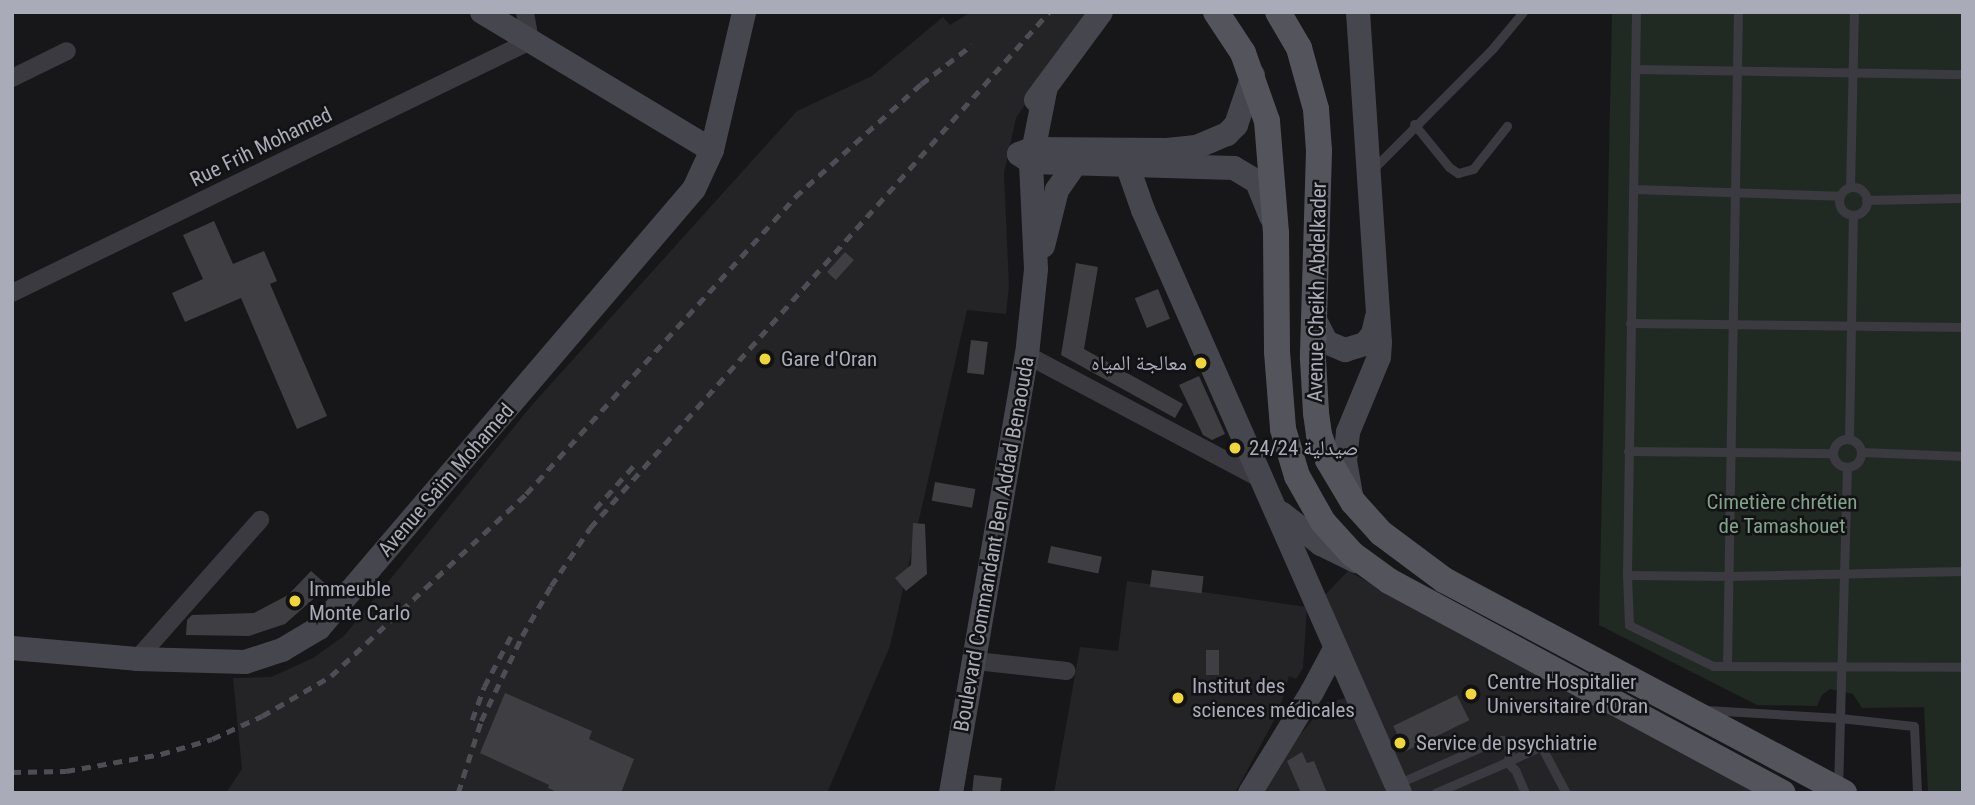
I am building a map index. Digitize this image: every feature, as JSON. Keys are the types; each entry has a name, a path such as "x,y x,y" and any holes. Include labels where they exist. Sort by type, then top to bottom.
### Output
{"main road":[{"name":"Avenue Cheikh Abdelkader","path":"1216,12 1243,53 1253,75 1267,121 1276,233 1279,387 1289,454 1297,476 1323,522 1366,566 1449,615 1782,793"},
{"name":"Avenue Cheikh Abdelkader","path":"1278,12 1299,48 1316,109 1319,151 1314,391 1319,435 1338,481 1353,502 1381,533 1444,580 1839,792"}],"street":[{"path":"482,12 712,149"},
{"path":"525,12 530,41"},
{"name":"Avenue Saïm Mohamed","path":"12,648 137,659 245,662 282,650 319,628 694,189 712,149 744,12"},
{"name":"Boulevard Commandant Ben Addad Benaouda","path":"1031,295 1023,270 1017,186 1046,86 1101,12"},
{"path":"1353,502 1345,447 1352,416 1379,357 1362,17"},
{"name":"Rue Frih Mohamed","path":"12,293 530,41"},
{"path":"12,78 67,51"},
{"path":"1027,155 1076,163 1117,159 1182,149 1227,134 1241,116 1253,75"},
{"path":"1027,155 1223,166 1248,175 1264,193 1276,233"},
{"name":"Boulevard Commandant Ben Addad Benaouda","path":"951,793 1027,355 1036,258 1027,155"},
{"path":"1117,159 1136,195 1277,510 1314,593 1348,680 1398,788"},
{"path":"1036,258 1044,244 1060,182 1076,163"},
{"path":"1315,320 1326,342 1345,350 1365,344 1373,334 1377,316"},
{"path":"1027,355 1263,480"},
{"path":"1277,510 1321,544 1366,566"},
{"path":"137,659 260,520"},
{"path":"1314,593 1318,575 1329,566 1344,562 1366,566"},
{"path":"1250,793 1335,649"},
{"path":"976,661 1066,671"},
{"path":"1312,692 1348,680"}],"lane":[{"path":"1370,172 1414,124 1493,48 1523,12"},
{"path":"1636,12 1626,575 1629,625 1713,666 1841,669 1963,667"},
{"path":"1727,666 1738,12"},
{"path":"1850,187 1854,12"},
{"path":"1635,69 1963,74"},
{"path":"1414,124 1449,167 1458,173 1473,169 1507,126"},
{"path":"1633,189 1839,196 1850,187 1859,188 1867,200 1865,208 1853,215"},
{"path":"1839,196 1841,209 1853,215"},
{"path":"1867,200 1963,198"},
{"path":"1849,439 1853,215"},
{"path":"1630,323 1963,327"},
{"path":"1849,439 1857,443 1861,452 1859,461 1847,467 1836,461 1833,453 1836,444 1849,439"},
{"path":"1628,451 1833,453"},
{"path":"1861,452 1963,456"},
{"path":"1839,792 1847,467"},
{"path":"1626,575 1727,576 1963,571"},
{"path":"1677,704 1709,710 1840,718 1914,726 1917,793"},
{"path":"1398,788 1496,741 1503,740 1507,744 1510,753 1507,762"},
{"path":"1435,793 1541,746 1566,793"},
{"path":"1507,762 1515,770 1525,793"}],"shaded area":[{"name":"Gare d'Oran","path":"971,12 1088,12 1016,118 1004,173 1009,286 1006,314 967,310 890,646 827,793 226,793 242,769 233,678 271,677 313,658 344,636 532,405 797,111 872,76 943,17 950,25"},
{"name":"Centre Hospitalier Universitaire d'Oran","path":"1348,571 1757,793 1411,793 1324,596"},
{"name":"Institut des sciences médicales","path":"1127,581 1307,607 1303,668 1296,679 1289,676 1279,711 1235,793 1054,793 1080,647 1118,651"},
{"path":"1346,698 1389,793 1264,793 1289,748 1327,702"}],"green space":[{"name":"Cimetière chrétien de Tamashouet","path":"1612,12 1963,12 1963,793 1928,793 1924,707 1862,708 1853,694 1830,689 1822,695 1817,706 1757,705 1599,625"}],"building":[{"path":"214,221 233,264 264,251 277,281 270,284 327,416 297,429 241,298 185,322 172,293 203,279 183,235"},
{"path":"845,252 854,260 836,280 827,272"},
{"path":"1076,263 1098,267 1084,349 1183,404 1175,418 1061,355"},
{"path":"1158,289 1170,319 1147,328 1135,298"},
{"path":"971,340 988,342 984,375 967,373"},
{"path":"1199,376 1225,434 1212,440 1203,435 1179,385"},
{"path":"935,482 975,489 972,508 932,501"},
{"path":"913,523 925,524 927,574 906,591 895,578 911,565"},
{"path":"1051,546 1102,557 1098,573 1047,563"},
{"path":"1152,570 1204,576 1202,593 1150,587"},
{"name":"Immeuble Monte Carlo","path":"311,571 328,586 285,624 249,636 186,635 187,620 192,615 254,613 288,595"},
{"path":"1206,650 1219,650 1219,675 1206,675"},
{"path":"505,693 592,731 589,739 634,759 621,793 559,793 548,788 549,785 480,753"},
{"path":"1457,695 1469,720 1405,751 1393,726"},
{"path":"1302,752 1307,763 1314,761 1327,793 1301,793 1287,761"},
{"path":"974,775 1002,778 1000,793 972,793"}],"railway":[{"path":"458,793 481,721 522,636 590,528 1049,12"},
{"path":"12,772 66,771 161,754 212,739 262,716 331,676 526,494 795,197 921,84 972,45"},
{"path":"595,509 637,462"},
{"path":"472,720 484,687 512,634"}],"place":[{"name":"Gare d'Oran","path":"765,359"},
{"name":"معالجة المياه","path":"1201,363"},
{"name":"صيدلية 24/24","path":"1235,448"},
{"name":"Immeuble Monte Carlo","path":"295,601"},
{"name":"Centre Hospitalier Universitaire d'Oran","path":"1471,694"},
{"name":"Institut des sciences médicales","path":"1178,698"},
{"name":"Service de psychiatrie","path":"1400,743"}]}
